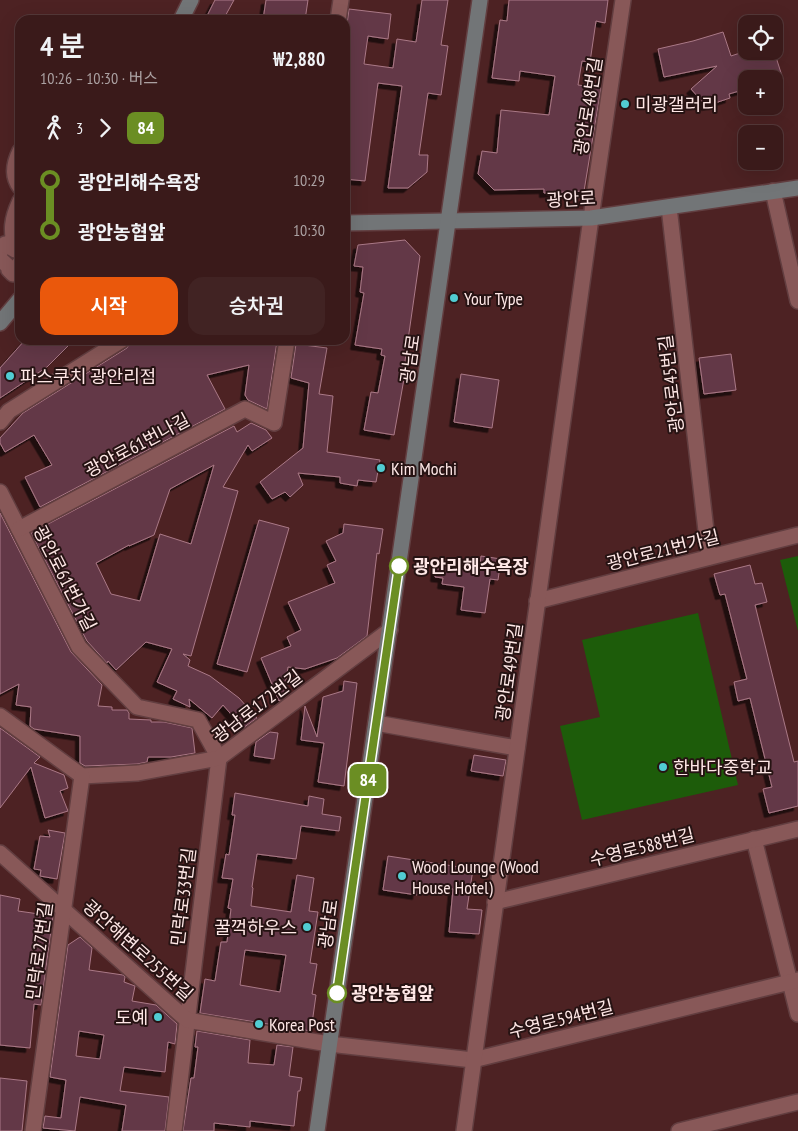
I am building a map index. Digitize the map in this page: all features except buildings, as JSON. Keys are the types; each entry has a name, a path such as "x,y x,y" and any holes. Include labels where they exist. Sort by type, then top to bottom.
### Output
{"main road":[{"path":"184,15 191,0"},
{"name":"광남로","path":"317,1131 480,0"},
{"name":"광안로","path":"350,223 590,218 798,188"},
{"path":"0,323 15,305"}],"street":[{"path":"339,15 342,0"},
{"name":"광안로48번길","path":"590,218 623,0"},
{"path":"773,191 798,301"},
{"name":"광안로45번길","path":"669,207 709,558"},
{"path":"15,211 12,221 12,239 15,250"},
{"name":"광안로49번길","path":"464,1131 590,218"},
{"path":"0,252 5,244 15,250"},
{"path":"0,259 10,268 9,270 13,274 15,271"},
{"path":"3,412 114,345"},
{"name":"광안로61번나길","path":"19,529 244,410 274,423 286,345"},
{"name":"광안로61번가길","path":"0,492 79,647 138,707 198,720 219,758"},
{"name":"광안로21번가길","path":"537,601 798,535"},
{"name":"광남로172번길","path":"82,776 138,773 219,758 390,630"},
{"path":"0,716 82,776"},
{"path":"376,723 517,748"},
{"name":"민락로33번길","path":"174,1131 219,758"},
{"name":"민락로27번길","path":"33,1131 82,776"},
{"name":"수영로588번길","path":"495,902 798,829"},
{"path":"754,840 794,981 798,1014"},
{"name":"광안해변로255번길","path":"0,853 187,1020 329,1044"},
{"name":"수영로594번길","path":"329,1044 473,1060 794,981"},
{"path":"679,1131 798,1102"}],"green space":[{"path":"798,556 798,631 780,560"},
{"path":"698,613 738,785 582,820 560,726 600,717 582,640"}],"bus line":[{"name":"84","path":"337,993 399,566"}],"place":[{"name":"미광갤러리","path":"625,104"},
{"name":"Your Type","path":"454,298"},
{"name":"파스쿠치 광안리점","path":"10,376"},
{"name":"Kim Mochi","path":"381,468"},
{"name":"광안리해수욕장","path":"399,566"},
{"name":"한바다중학교","path":"663,767"},
{"name":"Wood Lounge (Wood House Hotel)","path":"402,876"},
{"name":"꿀꺽하우스","path":"307,927"},
{"name":"광안농협앞","path":"337,993"},
{"name":"도예","path":"158,1017"},
{"name":"Korea Post","path":"259,1024"}]}
